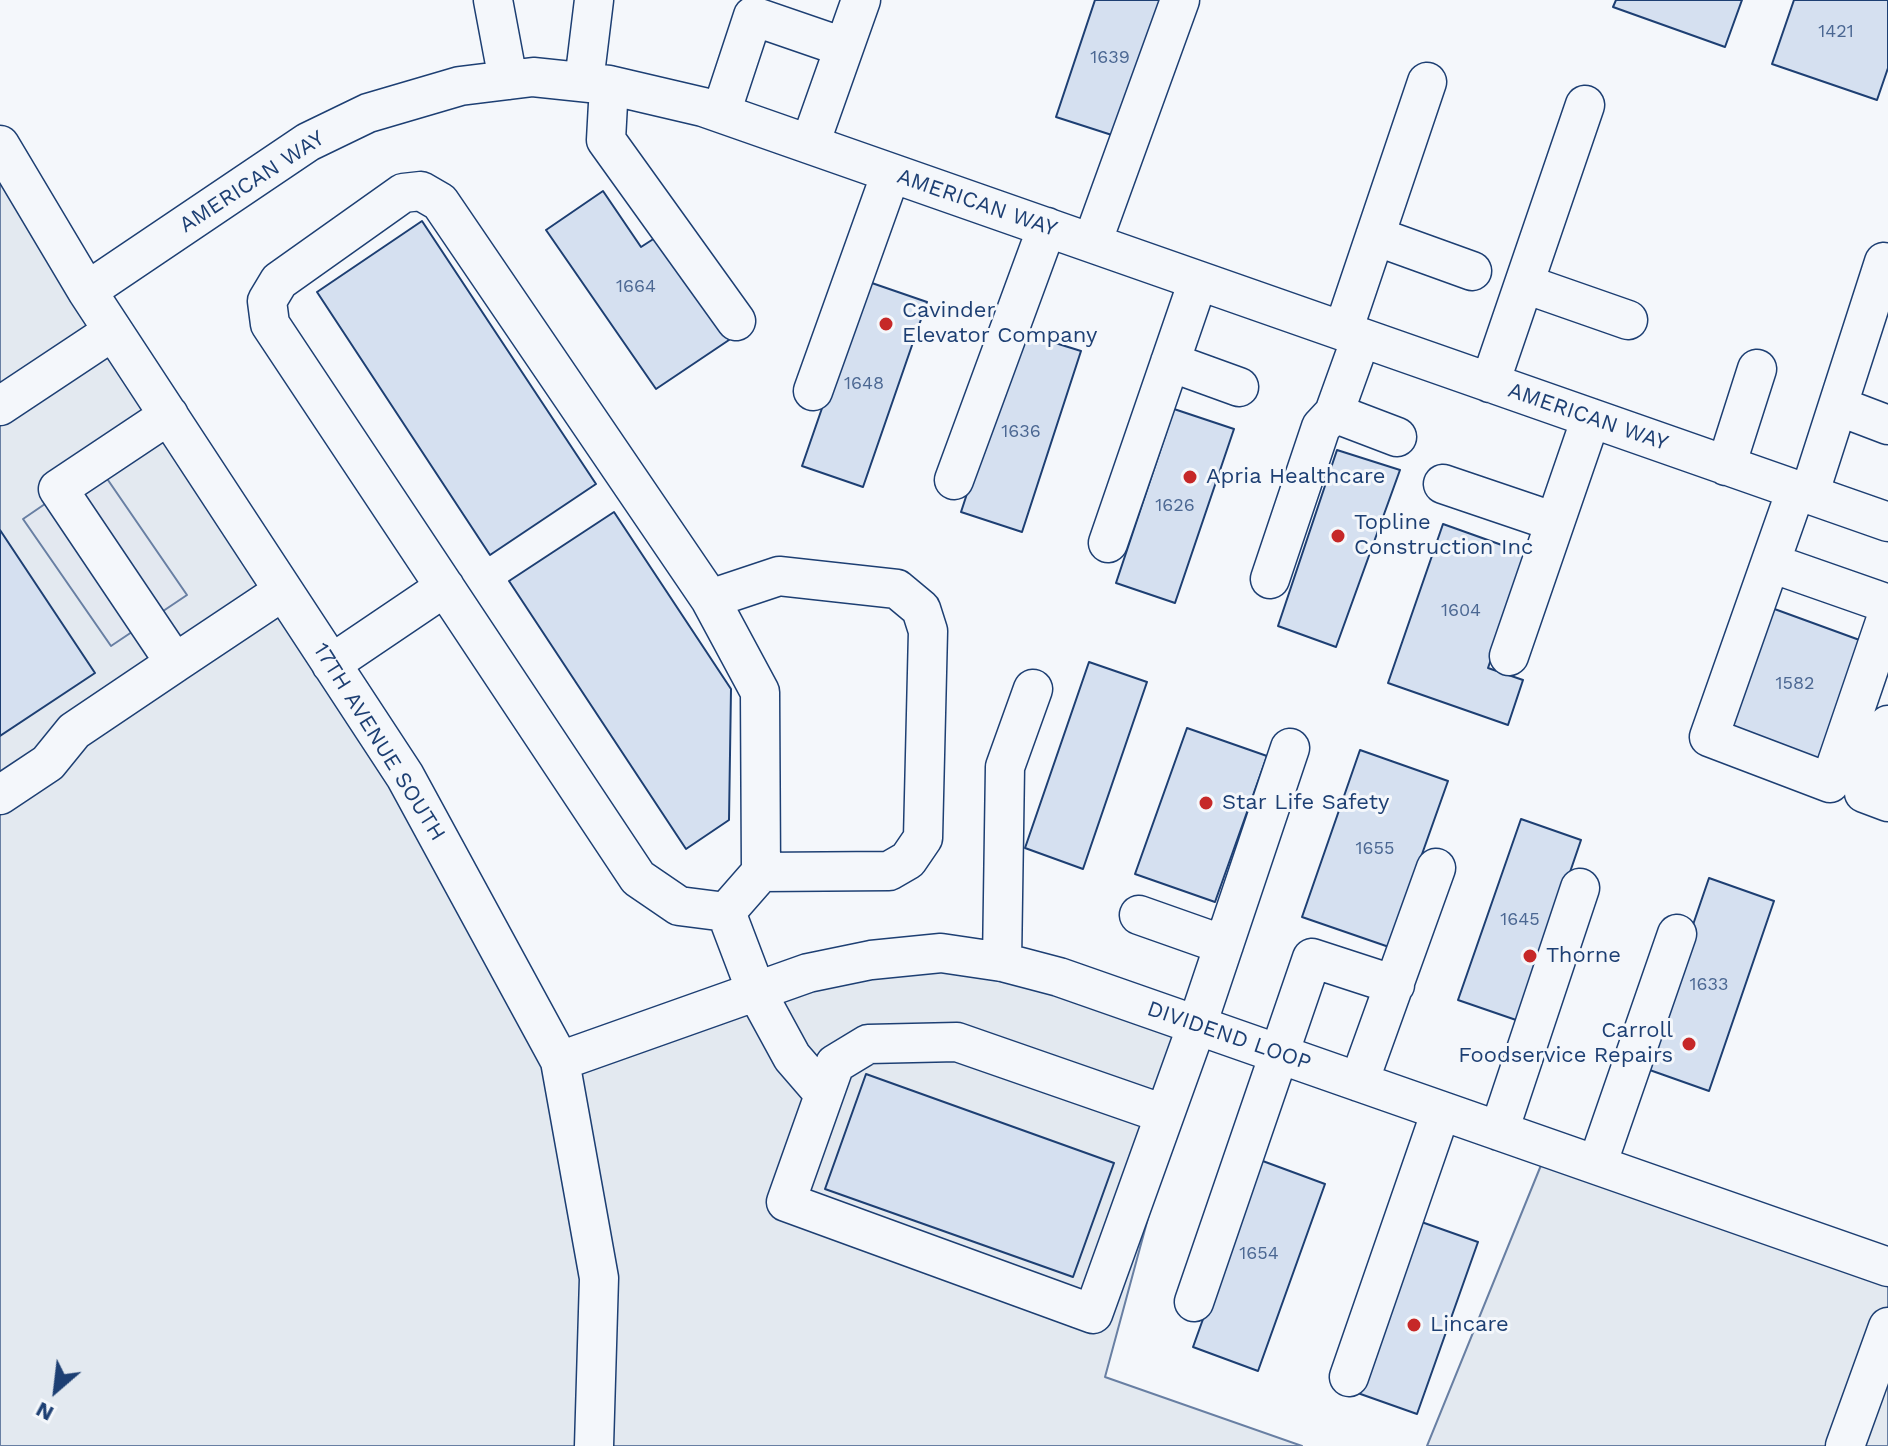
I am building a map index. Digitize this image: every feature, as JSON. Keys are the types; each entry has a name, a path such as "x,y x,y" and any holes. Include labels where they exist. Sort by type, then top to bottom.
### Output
{"street":[{"path":"493,0 508,80"},
{"path":"594,0 597,84 606,140 736,321"},
{"path":"810,144 861,0"},
{"path":"1092,243 1180,0"},
{"path":"721,113 753,16 843,47"},
{"name":"AMERICAN WAY","path":"87,291 308,142 368,113 460,86 533,77 597,84 721,113 1888,522"},
{"path":"1270,579 1321,427 1334,413 1375,236 1427,82"},
{"path":"1490,383 1585,105"},
{"name":"17TH AVENUE SOUTH","path":"6,168 405,776 560,1061 599,1278 594,1446"},
{"path":"813,391 891,173"},
{"path":"421,191 440,202 710,599 760,692 761,872 726,912 679,906 638,878 270,324 267,301 279,281 403,193 421,191"},
{"path":"954,480 1047,227"},
{"path":"1375,236 1472,271"},
{"path":"1884,262 1838,406 1771,563 1709,737 1830,783 1888,613"},
{"path":"1108,543 1198,281"},
{"path":"1525,284 1628,320"},
{"path":"0,406 113,331"},
{"path":"1170,362 1239,387"},
{"path":"1726,466 1757,369"},
{"path":"1838,406 1888,425"},
{"path":"1334,413 1397,437"},
{"path":"169,415 58,489 175,663"},
{"path":"1509,656 1591,418"},
{"path":"1443,484 1555,522"},
{"path":"1771,563 1888,604"},
{"path":"710,599 779,576 897,589 921,609 928,631 923,838 908,860 889,871 761,872"},
{"path":"331,664 445,587"},
{"path":"0,795 48,763 74,731 283,591"},
{"path":"1002,962 1005,767 1033,689"},
{"path":"1888,725 1864,793 1888,802"},
{"path":"1164,1114 957,1042 868,1044 835,1064 786,1202 1093,1314 1197,1025 1290,748"},
{"path":"1359,1082 1436,868"},
{"path":"1499,1131 1580,888"},
{"path":"726,912 756,991 792,1057 824,1094"},
{"path":"1139,915 1224,945"},
{"path":"1597,1165 1677,934"},
{"name":"DIVIDEND LOOP","path":"560,1061 808,973 871,960 941,953 1002,962 1059,977 1888,1267"},
{"path":"1194,1302 1312,958 1395,985"},
{"path":"1349,1377 1441,1111"},
{"path":"1845,1446 1888,1327"}],"shaded area":[{"path":"0,145 559,1061 941,953 1199,1030 1105,1377 1302,1446 0,1446"},
{"path":"99,467 187,595 111,646 23,519"},
{"path":"1548,1148 1888,1267 1888,1446 1427,1446"}],"building":[{"path":"1095,0 1163,0 1118,137 1056,117"},
{"path":"1616,0 1742,0 1725,47 1613,7"},
{"path":"1794,0 1888,0 1888,68 1877,100 1772,64"},
{"path":"603,191 641,247 658,236 729,340 656,389 546,230"},
{"path":"422,221 596,484 490,555 317,292"},
{"path":"866,281 927,302 863,487 802,466"},
{"path":"1020,332 1081,351 1022,532 961,512"},
{"path":"1174,409 1234,429 1175,603 1116,583"},
{"path":"1337,450 1400,470 1336,647 1278,626"},
{"path":"614,512 731,689 729,820 686,849 509,581"},
{"path":"1443,524 1527,554 1488,668 1523,680 1508,725 1388,683"},
{"path":"0,530 95,673 0,736"},
{"path":"1769,607 1865,642 1822,760 1726,725"},
{"path":"1089,662 1147,682 1083,869 1025,848"},
{"path":"1187,728 1267,756 1215,902 1135,874"},
{"path":"1360,750 1448,781 1389,947 1302,917"},
{"path":"1521,819 1581,840 1519,1021 1458,1000"},
{"path":"1709,878 1774,901 1709,1091 1644,1068"},
{"path":"866,1074 1114,1163 1073,1277 825,1189"},
{"path":"1260,1160 1325,1184 1258,1371 1193,1347"},
{"path":"1413,1219 1478,1242 1417,1414 1352,1391"}],"place":[{"name":"Cavinder Elevator Company","path":"886,324"},
{"name":"Apria Healthcare","path":"1190,477"},
{"name":"Topline Construction Inc","path":"1338,536"},
{"name":"Star Life Safety","path":"1206,803"},
{"name":"Thorne","path":"1530,956"},
{"name":"Carroll Foodservice Repairs","path":"1689,1044"},
{"name":"Lincare","path":"1414,1325"}]}
